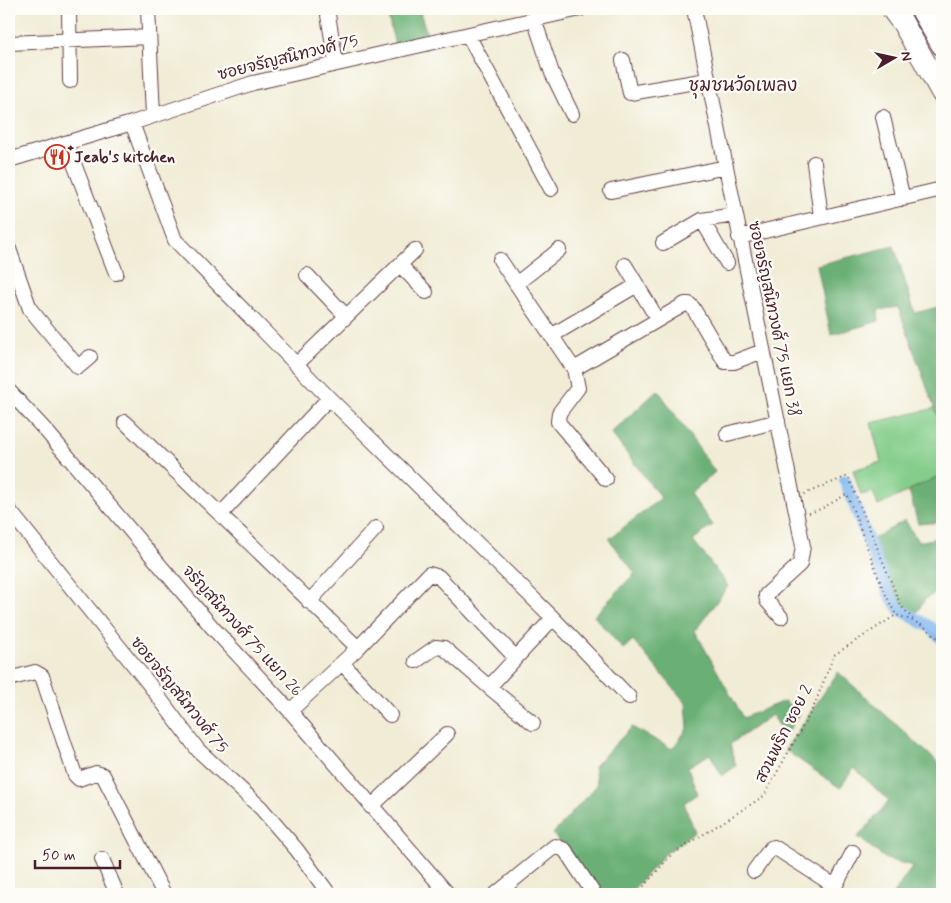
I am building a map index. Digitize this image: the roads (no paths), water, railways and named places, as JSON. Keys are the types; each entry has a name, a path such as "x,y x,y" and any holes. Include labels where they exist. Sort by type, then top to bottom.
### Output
{"highway":[{"path":"922,9 942,45"},
{"path":"896,12 942,93"}],"street":[{"path":"69,9 70,81"},
{"path":"148,9 153,115"},
{"path":"327,9 336,63"},
{"name":"ซอยจรัญสนิทวงศ์ 75","path":"9,160 132,123 252,83 336,63 468,36 534,20 554,12 580,9"},
{"name":"ซอยจรัญสนิทวงศ์ 75 แยก 38","path":"694,9 803,546 800,562 766,597 781,617"},
{"path":"534,20 552,73 572,114"},
{"path":"468,36 551,188"},
{"path":"9,43 149,37"},
{"path":"623,60 630,93 707,80"},
{"path":"883,117 903,199"},
{"path":"132,123 171,235 329,398 553,618 629,697"},
{"path":"66,143 116,273"},
{"path":"814,164 821,217"},
{"path":"611,191 726,167"},
{"path":"739,237 942,189"},
{"path":"663,243 702,220 735,214"},
{"path":"702,220 727,263"},
{"path":"9,249 30,309 78,367 90,357"},
{"path":"296,364 414,250"},
{"path":"516,284 559,250"},
{"path":"500,260 574,369 578,388 559,413 558,422 606,480"},
{"path":"400,265 426,292"},
{"path":"625,265 652,310"},
{"path":"307,275 346,316"},
{"path":"551,336 637,285"},
{"path":"574,369 685,304 689,304 693,308 725,362 734,362 763,351"},
{"name":"จรัญสนิทวงศ์ 75 แยก 26","path":"9,390 48,433 212,627 290,711 448,894"},
{"path":"220,514 329,398"},
{"path":"727,434 778,421"},
{"path":"126,422 358,648"},
{"name":"ซอยจรัญสนิทวงศ์ 75","path":"9,513 149,684 198,750 261,808 297,850 329,894"},
{"path":"309,602 376,528"},
{"path":"290,711 358,648 426,575 433,574 439,577 515,657"},
{"path":"488,687 553,618"},
{"path":"416,661 436,647 444,648 533,723"},
{"path":"342,663 390,715"},
{"path":"9,679 35,672 42,676 74,776 79,779 96,773 103,774 164,894"},
{"path":"371,807 446,734"},
{"path":"496,894 555,846 565,850 594,894"},
{"path":"754,871 771,848 774,847 833,890 853,852"},
{"path":"102,859 117,894"}],"waterway":[{"path":"845,481 889,594 899,609 932,628 942,639"}],"place":[{"name":"๋Jeab's kitchen","path":"57,157"}],"district":[{"name":"ชุมชนวัดเพลง","path":"743,86"}]}
